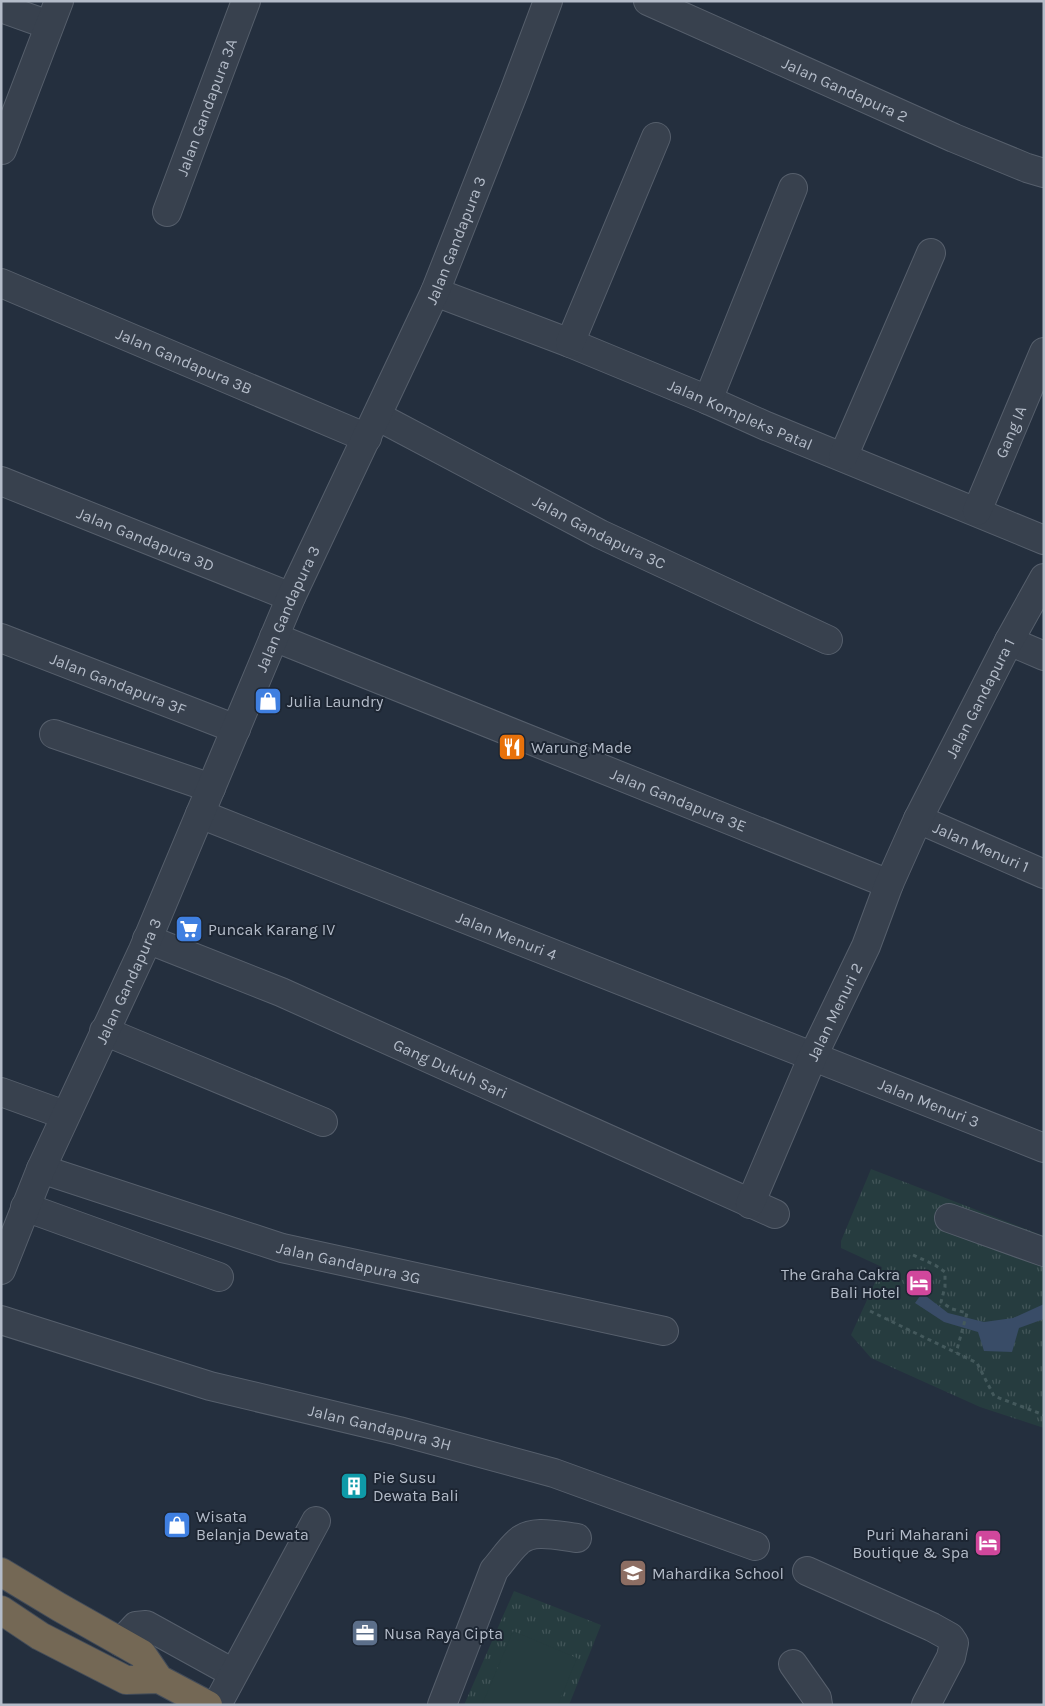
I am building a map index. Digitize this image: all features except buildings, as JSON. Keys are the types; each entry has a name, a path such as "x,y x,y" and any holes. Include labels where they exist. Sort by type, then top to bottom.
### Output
{"highway":[{"path":"1,1572 142,1654 159,1679 208,1705"},
{"path":"1,1610 40,1636 126,1680 159,1679"}],"street":[{"name":"Jalan Gandapura 3A","path":"166,212 246,1"},
{"name":"Jalan Gandapura 3","path":"4,1252 147,939 291,597 435,292 548,1"},
{"name":"Jalan Gandapura 2","path":"648,1 954,138 1027,168 1044,173"},
{"path":"1,8 54,13 2,150"},
{"path":"570,343 656,137"},
{"path":"708,400 793,188"},
{"path":"843,457 931,253"},
{"name":"Jalan Gandapura 3B","path":"1,283 372,427"},
{"name":"Jalan Kompleks Patal","path":"435,292 570,343 1044,540"},
{"name":"Gang IA","path":"977,512 1044,352"},
{"name":"Jalan Gandapura 3C","path":"372,427 828,640"},
{"name":"Jalan Gandapura 3D","path":"1,481 291,597"},
{"name":"Jalan Gandapura 1","path":"918,819 1009,641 1044,578"},
{"name":"Jalan Gandapura 3E","path":"274,637 890,884"},
{"name":"Jalan Gandapura 3F","path":"1,638 236,729"},
{"path":"1009,641 1044,656"},
{"path":"54,734 211,788"},
{"name":"Jalan Menuri 4","path":"200,814 814,1056"},
{"name":"Jalan Menuri 2","path":"750,1204 814,1056 866,946 918,819"},
{"name":"Jalan Menuri 1","path":"918,819 1044,874"},
{"name":"Gang Dukuh Sari","path":"147,939 281,992 775,1214"},
{"path":"104,1031 323,1122"},
{"name":"Jalan Menuri 3","path":"814,1056 1044,1148"},
{"path":"1,1092 65,1115"},
{"name":"Jalan Gandapura 3G","path":"41,1169 282,1248 664,1331"},
{"path":"25,1207 220,1277"},
{"path":"949,1218 1044,1252"},
{"name":"Jalan Gandapura 3H","path":"1,1320 210,1386 399,1431 554,1473 754,1546"},
{"path":"217,1705 316,1521"},
{"path":"442,1705 494,1570 519,1540 532,1535 550,1534 576,1538"},
{"path":"806,1571 932,1627 950,1637 954,1643 951,1657 926,1705"},
{"path":"121,1642 136,1626 146,1626 233,1673"},
{"path":"793,1664 817,1698 818,1705"}],"path":[{"path":"913,1255 945,1272 945,1287 941,1302 952,1310 967,1313 956,1353"},
{"path":"870,1311 977,1363 994,1396 1044,1415"}],"green space":[{"name":"The Graha Cakra Bali Hotel","path":"871,1169 1044,1236 1044,1428 980,1407 871,1358 851,1335 882,1267 841,1248 841,1241"},
{"path":"514,1591 601,1625 569,1705 464,1705"},
{"path":"513,1631 577,1658 558,1705 482,1705"}],"water":[{"path":"922,1293 948,1313 984,1322 1013,1318 1044,1304 1044,1319 1019,1328 1012,1352 984,1351 978,1332 944,1322 915,1303"}],"place":[{"name":"Julia Laundry","path":"268,701"},
{"name":"Warung Made","path":"512,747"},
{"name":"Puncak Karang IV","path":"189,929"},
{"name":"The Graha Cakra Bali Hotel","path":"919,1283"},
{"name":"Pie Susu Dewata Bali","path":"354,1486"},
{"name":"Wisata Belanja Dewata","path":"177,1525"},
{"name":"Puri Maharani Boutique & Spa","path":"988,1543"},
{"name":"Mahardika School","path":"633,1573"},
{"name":"Nusa Raya Cipta","path":"365,1633"}]}
